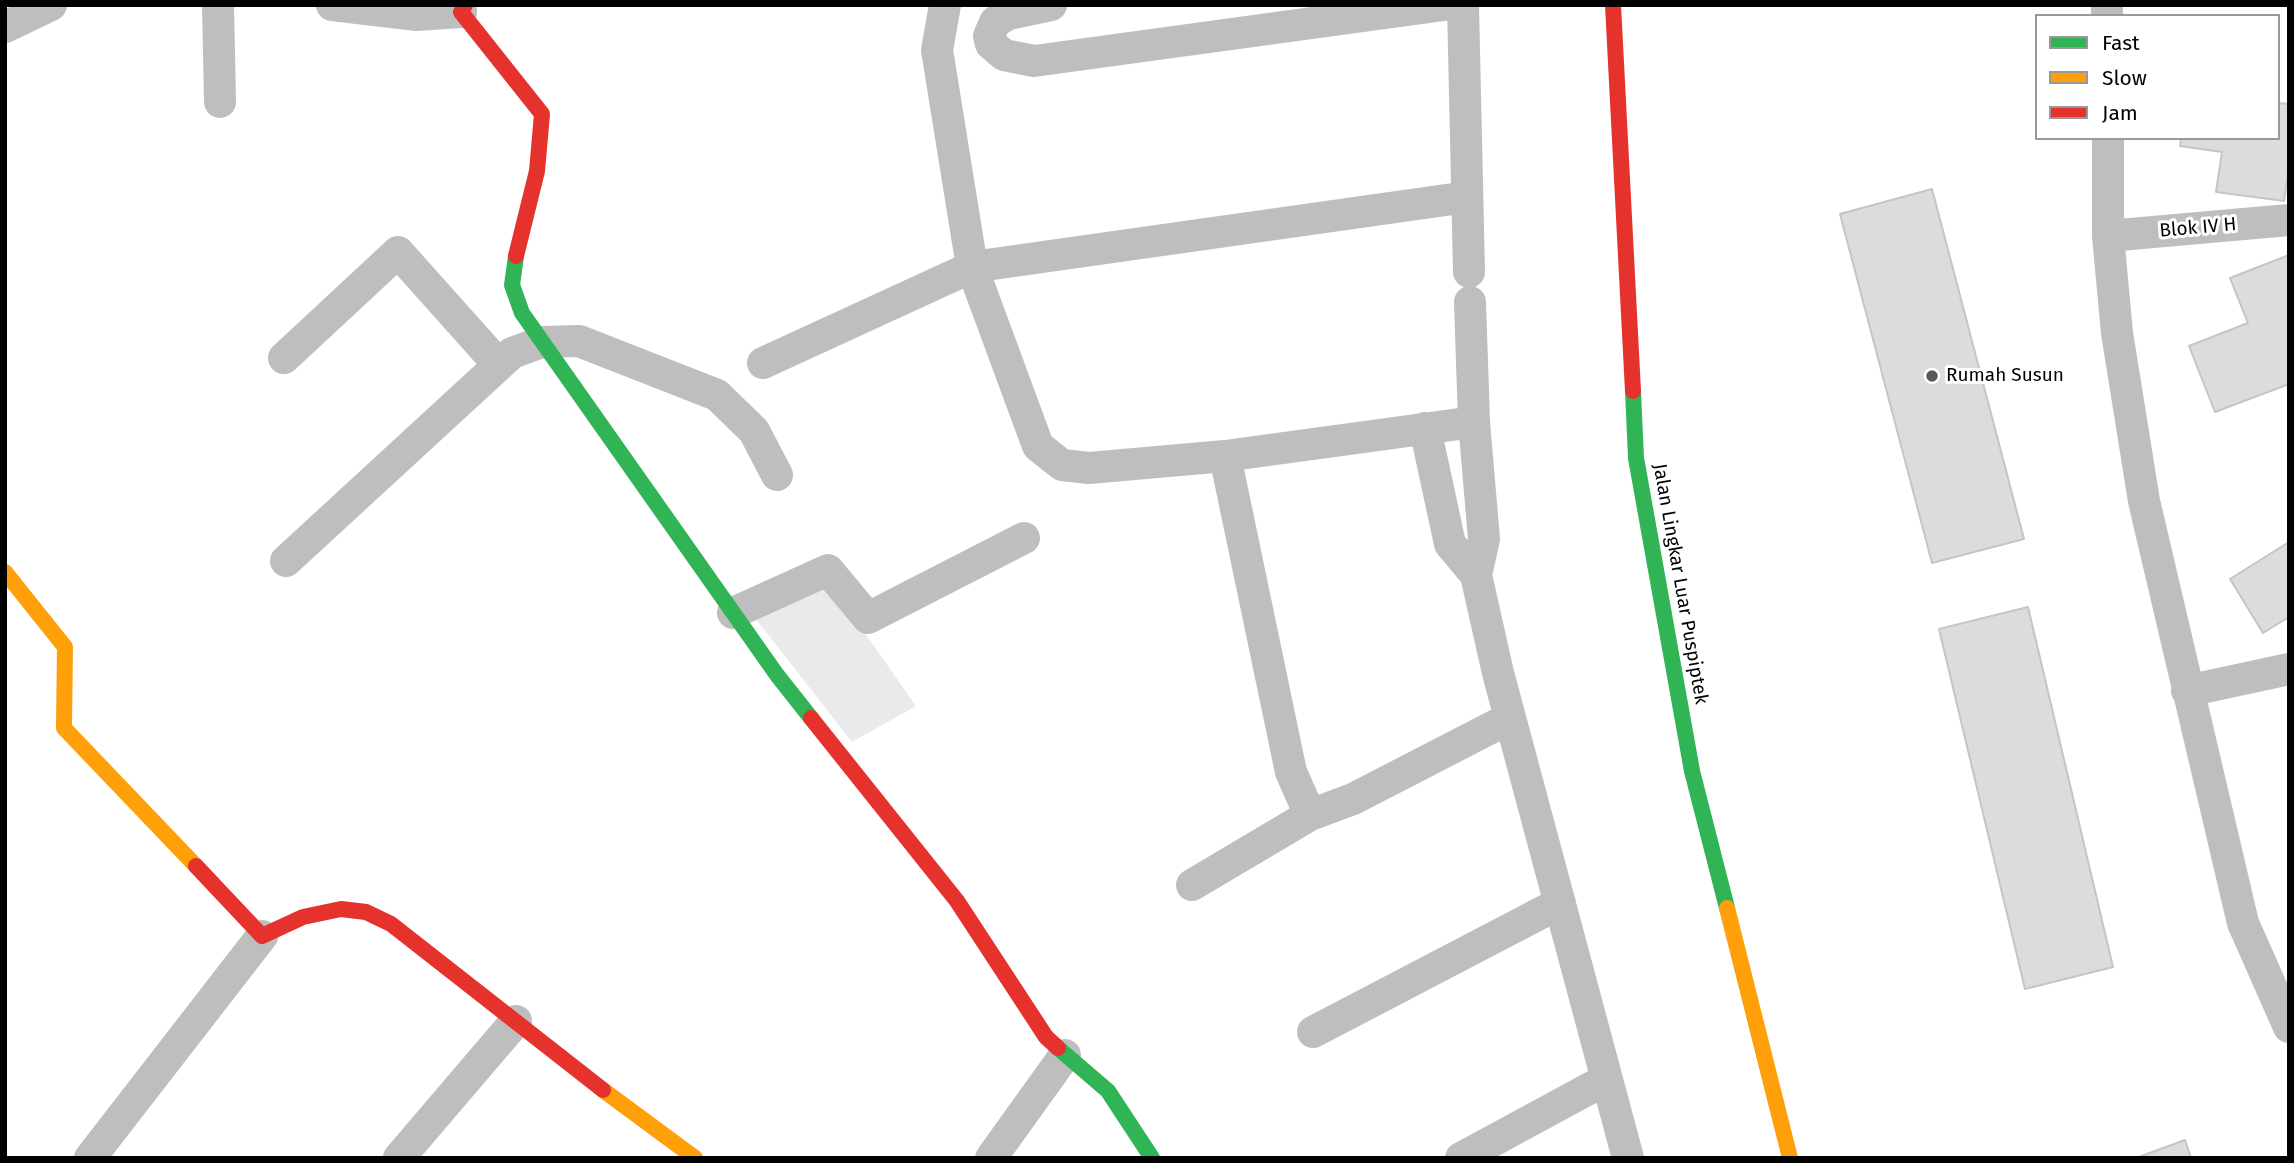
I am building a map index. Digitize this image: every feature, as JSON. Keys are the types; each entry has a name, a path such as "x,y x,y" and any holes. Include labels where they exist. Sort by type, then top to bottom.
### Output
{"street":[{"path":"5,27 51,5"},
{"path":"218,5 220,102"},
{"path":"332,5 417,15 463,9 528,93 542,114 537,172 512,285 522,313 777,675 957,901 1046,1037 1108,1091 1152,1158"},
{"path":"945,5 937,50 972,267 1038,446 1062,465 1089,468 1226,456 1474,422"},
{"path":"1051,5 1007,14 995,22 989,36 991,44 1004,55 1034,61 1444,5"},
{"path":"1463,5 1474,422 1484,539 1476,575"},
{"name":"Jalan Lingkar Luar Puspiptek","path":"1613,5 1636,458 1692,771 1790,1158"},
{"path":"2108,140 2108,236 2116,333 2144,501 2243,923 2289,1027"},
{"path":"763,363 972,267 1467,197"},
{"name":"Blok IV H","path":"2108,236 2289,220"},
{"path":"284,358 398,252 499,365"},
{"path":"286,561 512,353 542,342 579,341 717,395 754,432 777,475"},
{"path":"1425,428 1451,544 1476,575 1510,718 1628,1158"},
{"path":"1226,456 1291,772 1310,815"},
{"path":"733,613 828,570 868,618 1024,538"},
{"path":"5,572 65,647 64,728 262,936"},
{"path":"2187,691 2289,669"},
{"path":"1192,885 1310,815 1353,799 1510,718"},
{"path":"1313,1032 1560,903"},
{"path":"90,1158 262,936 303,917 341,909 366,912 391,924 632,1113 695,1158"},
{"path":"399,1158 516,1021"},
{"path":"991,1158 1065,1055"},
{"path":"1461,1158 1607,1079"}],"shaded area":[{"path":"829,582 916,706 852,742 755,618"}],"building":[{"path":"2280,103 2289,104 2289,167 2284,201 2216,192 2222,152 2180,146 2181,140 2280,140"},
{"name":"Rumah Susun","path":"1932,189 2024,539 1932,563 1840,214"},
{"path":"2289,255 2289,384 2215,412 2189,346 2248,323 2230,278"},
{"path":"2289,542 2289,617 2263,633 2230,579"},
{"path":"2028,607 2113,967 2025,989 1939,629"},
{"path":"2185,1140 2191,1158 2136,1158"}],"traffic: fast":[{"path":"516,256 512,285 522,313 777,675 811,718"},
{"path":"1633,391 1636,458 1692,771 1727,908"},
{"path":"1058,1048 1108,1091 1152,1158"}],"traffic: slow":[{"path":"5,572 65,647 64,728 196,866"},
{"path":"1727,908 1790,1158"},
{"path":"603,1090 695,1158"}],"traffic: jam":[{"path":"465,5 461,12 542,114 537,171 516,256"},
{"path":"1613,5 1633,391"},
{"path":"811,718 957,901 1046,1037 1058,1048"},
{"path":"196,866 262,936 303,917 341,909 366,912 391,924 603,1090"}],"place":[{"name":"Rumah Susun","path":"1932,376"}]}
